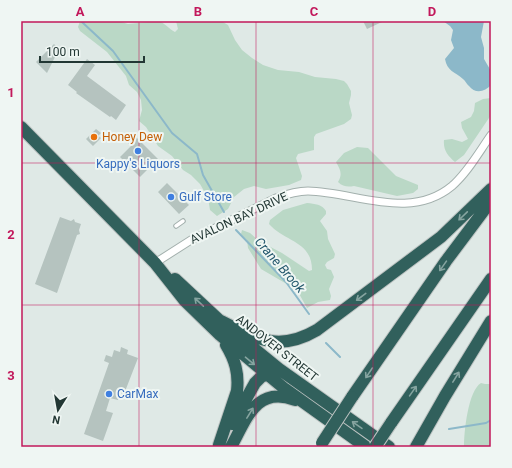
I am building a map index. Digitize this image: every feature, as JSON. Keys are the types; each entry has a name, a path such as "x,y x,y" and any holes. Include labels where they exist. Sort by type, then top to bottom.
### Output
{"highway":[{"name":"ANDOVER STREET","path":"21,127 155,263 185,301 220,336 266,375 304,404 366,447"},
{"path":"219,320 249,335 270,342 290,341 309,335 441,237 491,189"},
{"path":"321,445 352,397 491,201"},
{"name":"ANDOVER STREET","path":"155,263 181,284 219,320 293,380 389,447"},
{"path":"375,447 491,279"},
{"path":"416,447 444,396 491,321"},
{"path":"220,336 232,356 237,369 238,381 238,391 223,446"},
{"path":"223,446 238,415 259,378 274,374 293,380"},
{"path":"223,446 257,404 264,399 282,396 304,404"}],"street":[{"name":"AVALON BAY DRIVE","path":"155,263 191,240 276,198 288,194 307,191 322,192 381,202 406,204 430,199 453,185 491,135"}],"lane":[{"path":"176,226 183,221"}],"green space":[{"path":"80,21 118,21 128,24 158,21 175,32 178,29 176,21 221,21 228,25 235,40 242,50 263,65 278,70 299,72 315,77 344,81 351,91 349,103 352,115 351,119 344,124 316,134 314,137 314,150 298,154 296,158 302,176 301,180 289,185 266,189 254,186 244,189 234,197 228,209 217,216 210,210 208,198 200,184 191,175 183,170 172,156 158,146 146,127 139,121 142,110 141,100 137,92 129,85 126,76 107,52 80,31 78,27"},
{"path":"491,98 491,115 464,155 455,162 446,152 444,140 452,139 462,142 468,139 462,128 461,122 471,117 474,111 475,103 483,99"},
{"path":"357,147 368,148 396,176 418,185 418,189 413,193 397,196 340,184 338,182 340,172 336,162 344,153"},
{"path":"307,203 320,206 326,211 326,214 320,221 327,231 328,239 335,254 334,258 325,265 327,269 331,270 334,277 329,289 331,296 330,300 318,302 307,308 297,290 261,269 248,248 247,240 241,234 242,230 250,233 259,241 282,253 309,271 312,270 311,260 303,247 282,235 269,224 270,220 283,210"},
{"path":"481,383 491,384 491,447 464,447 466,422 470,403 473,394"}],"water":[{"path":"443,21 484,21 481,37 484,48 484,59 491,71 491,85 483,91 471,89 464,80 452,71 446,63 445,59 454,48 451,40 453,30"}],"building":[{"path":"363,21 384,21 367,29"},
{"path":"54,44 59,49 47,73 36,62"},
{"path":"87,59 95,65 87,76 126,105 116,120 76,93 77,92 68,85"},
{"name":"Honey Dew","path":"96,129 101,133 98,136 101,138 93,146 86,139"},
{"name":"Kappy's Liquors","path":"133,134 158,159 140,177 120,157 131,146 127,142"},
{"name":"Gulf Store","path":"167,183 189,205 179,214 158,192"},
{"path":"60,217 71,221 74,219 75,222 81,224 79,230 80,234 77,235 57,293 35,284"},
{"name":"CarMax","path":"121,347 128,350 127,354 138,358 124,394 120,393 118,400 110,398 106,411 113,413 103,441 84,434 109,363 104,361 106,355 112,357 114,350 120,352"}],"waterway":[{"name":"Crane Brook","path":"82,22 113,51 172,133 197,154 203,175 224,212"},
{"name":"Crane Brook","path":"236,230 286,282 309,314"},
{"name":"Crane Brook","path":"326,343 340,357"},
{"name":"Crane Brook","path":"449,429 486,423 491,420"}],"place":[{"name":"Honey Dew","path":"94,137"},
{"name":"Kappy's Liquors","path":"138,151"},
{"name":"Gulf Store","path":"171,197"},
{"name":"CarMax","path":"109,394"}]}
